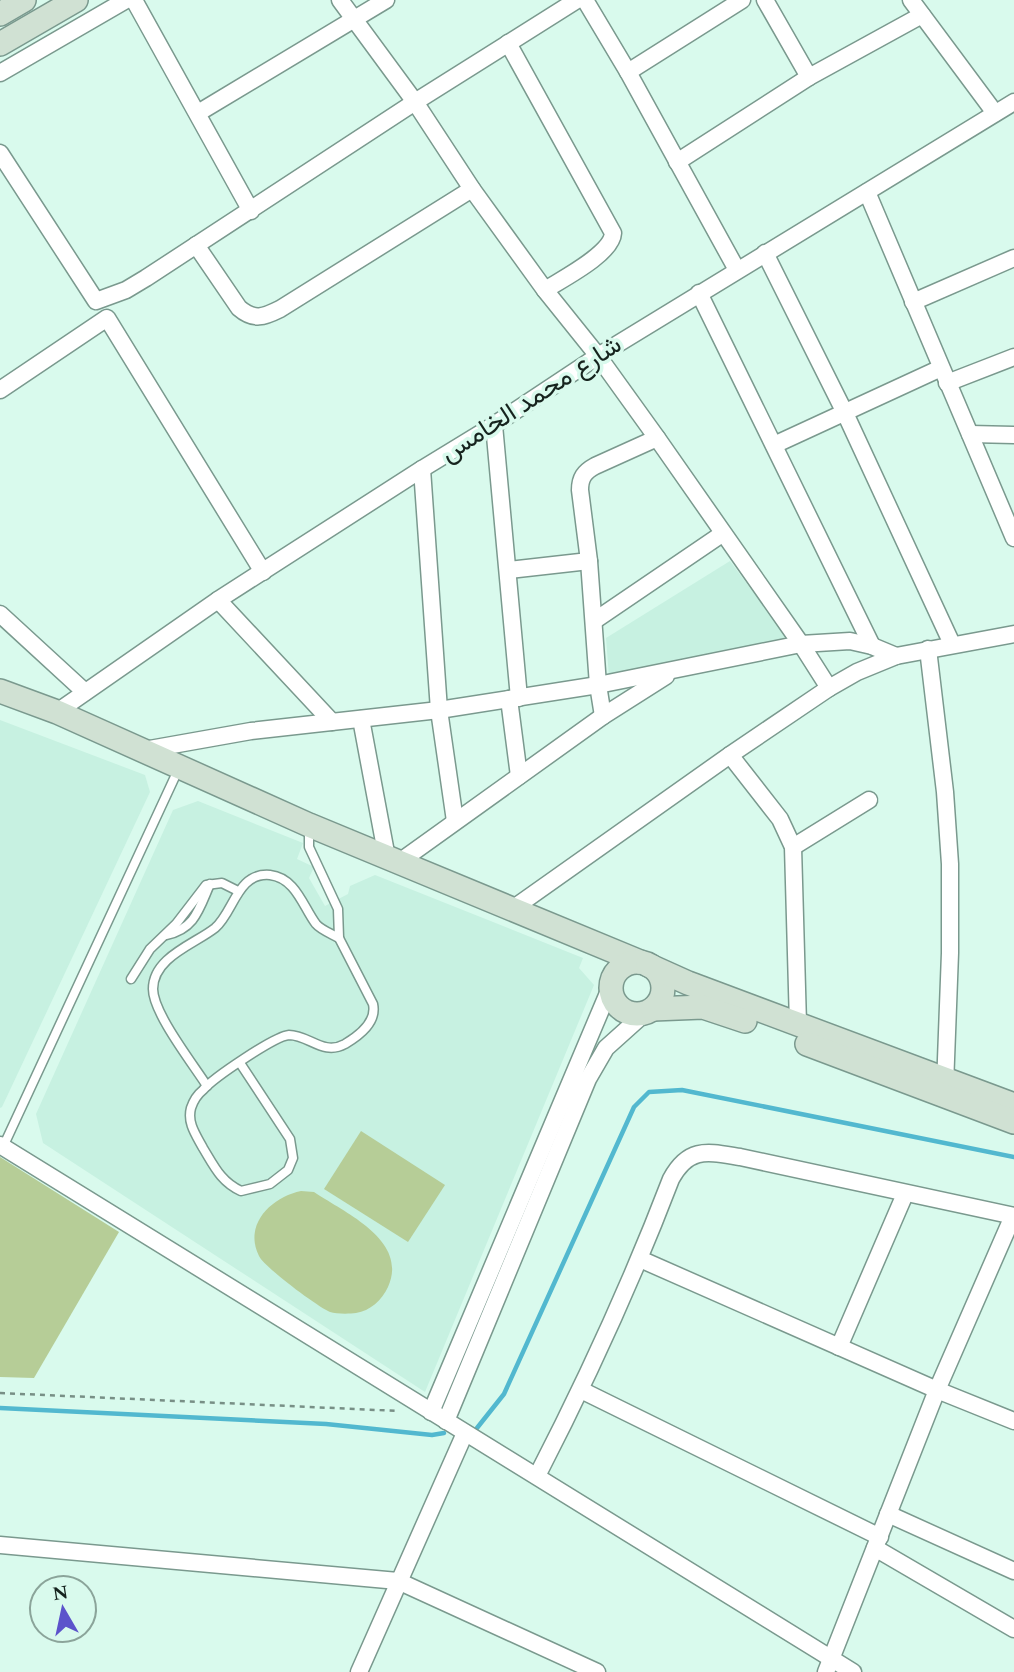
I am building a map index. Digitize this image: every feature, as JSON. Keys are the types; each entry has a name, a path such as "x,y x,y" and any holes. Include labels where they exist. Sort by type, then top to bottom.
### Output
{"street":[{"path":"0,14 24,0"},
{"path":"0,44 76,0"},
{"path":"0,73 126,0"},
{"path":"134,0 251,211"},
{"path":"340,0 415,102 472,189 545,290 657,438 829,688"},
{"path":"198,113 386,0"},
{"path":"96,301 126,290 577,0"},
{"path":"585,0 628,72 737,270"},
{"path":"628,72 742,0"},
{"path":"765,0 809,77"},
{"path":"911,0 1007,110"},
{"path":"677,162 809,77 922,15"},
{"path":"508,43 613,233 613,239 605,250 545,290"},
{"name":"شارع محمد الخامس","path":"57,712 218,600 494,425 597,356 867,191 1007,110"},
{"path":"0,153 107,318 264,572"},
{"path":"196,245 239,308 252,317 263,317 472,189"},
{"path":"867,191 1014,538"},
{"path":"765,253 845,413 952,644"},
{"path":"912,302 1014,258"},
{"path":"699,293 872,646"},
{"path":"0,390 107,318"},
{"path":"774,446 845,413 944,375 1014,357"},
{"path":"494,425 509,569 519,776"},
{"path":"970,434 1014,435"},
{"path":"603,716 580,490 583,475 595,466 657,438"},
{"path":"422,469 439,710 455,821"},
{"path":"594,621 722,534"},
{"path":"509,569 589,561"},
{"path":"218,600 332,722"},
{"path":"0,614 85,692"},
{"path":"511,911 829,688 869,666 897,656 1014,634"},
{"path":"140,751 251,731 439,710 598,685 801,644 842,641 872,646 897,656"},
{"path":"928,649 946,802 950,864 944,1088"},
{"path":"393,860 455,821 603,716 676,670"},
{"path":"0,691 57,712 140,751 511,911 688,983 798,1024 1014,1122"},
{"path":"361,719 393,860"},
{"path":"730,755 780,820 793,847 798,1024"},
{"path":"793,847 869,800"},
{"path":"574,936 606,965 615,1002 628,1013 702,1007 944,1088 1014,1105"},
{"path":"431,1412 614,975 625,965 644,964 656,970 663,986 662,994 649,1011 607,1048 588,1079 446,1421"},
{"path":"2,1146 537,1476 829,1665 853,1672"},
{"path":"537,1476 581,1391 640,1259 671,1179 684,1160 696,1154 716,1153 740,1157 1014,1216 937,1390 829,1665"},
{"path":"839,1347 905,1194"},
{"path":"640,1259 1014,1422"},
{"path":"581,1391 877,1543 1014,1629"},
{"path":"359,1672 465,1433"},
{"path":"888,1514 1014,1571"},
{"path":"0,1545 398,1581 597,1672"}],"lane":[{"path":"2,1146 179,768"},
{"path":"240,1063 290,1139 293,1158 288,1170 270,1184 241,1191 221,1179 189,1121 191,1106 207,1086 270,1041 286,1035 300,1037 330,1049 344,1045 372,1023 375,1013 339,937 338,909 309,847 309,825"},
{"path":"207,1086 156,1006 153,988 159,968 217,926 238,891 247,882 270,875 285,881 301,896 318,927 339,937"},
{"path":"131,979 150,949 163,936 177,933 192,923 209,884 222,883 238,891"}],"path":[{"path":"0,1393 431,1412"}],"shaded area":[{"path":"730,561 785,635 781,646 609,677 606,638"},
{"path":"0,720 145,775 150,792 0,1108"},
{"path":"198,801 303,843 297,859 314,867 309,878 325,906 348,894 350,886 375,875 583,958 579,968 594,985 425,1392 43,1143 36,1114 173,810"}],"green space":[{"path":"361,1131 445,1185 408,1242 324,1189"},
{"path":"0,1157 119,1232 34,1378 0,1377"},
{"path":"301,1191 314,1192 357,1219 382,1242 390,1255 392,1270 388,1287 371,1307 356,1313 330,1312 292,1286 259,1256 255,1233 263,1214 280,1199"}],"waterway":[{"path":"477,1428 504,1394 634,1107 649,1092 682,1090 1014,1157"},
{"path":"0,1408 326,1424 432,1435 444,1433"}]}
